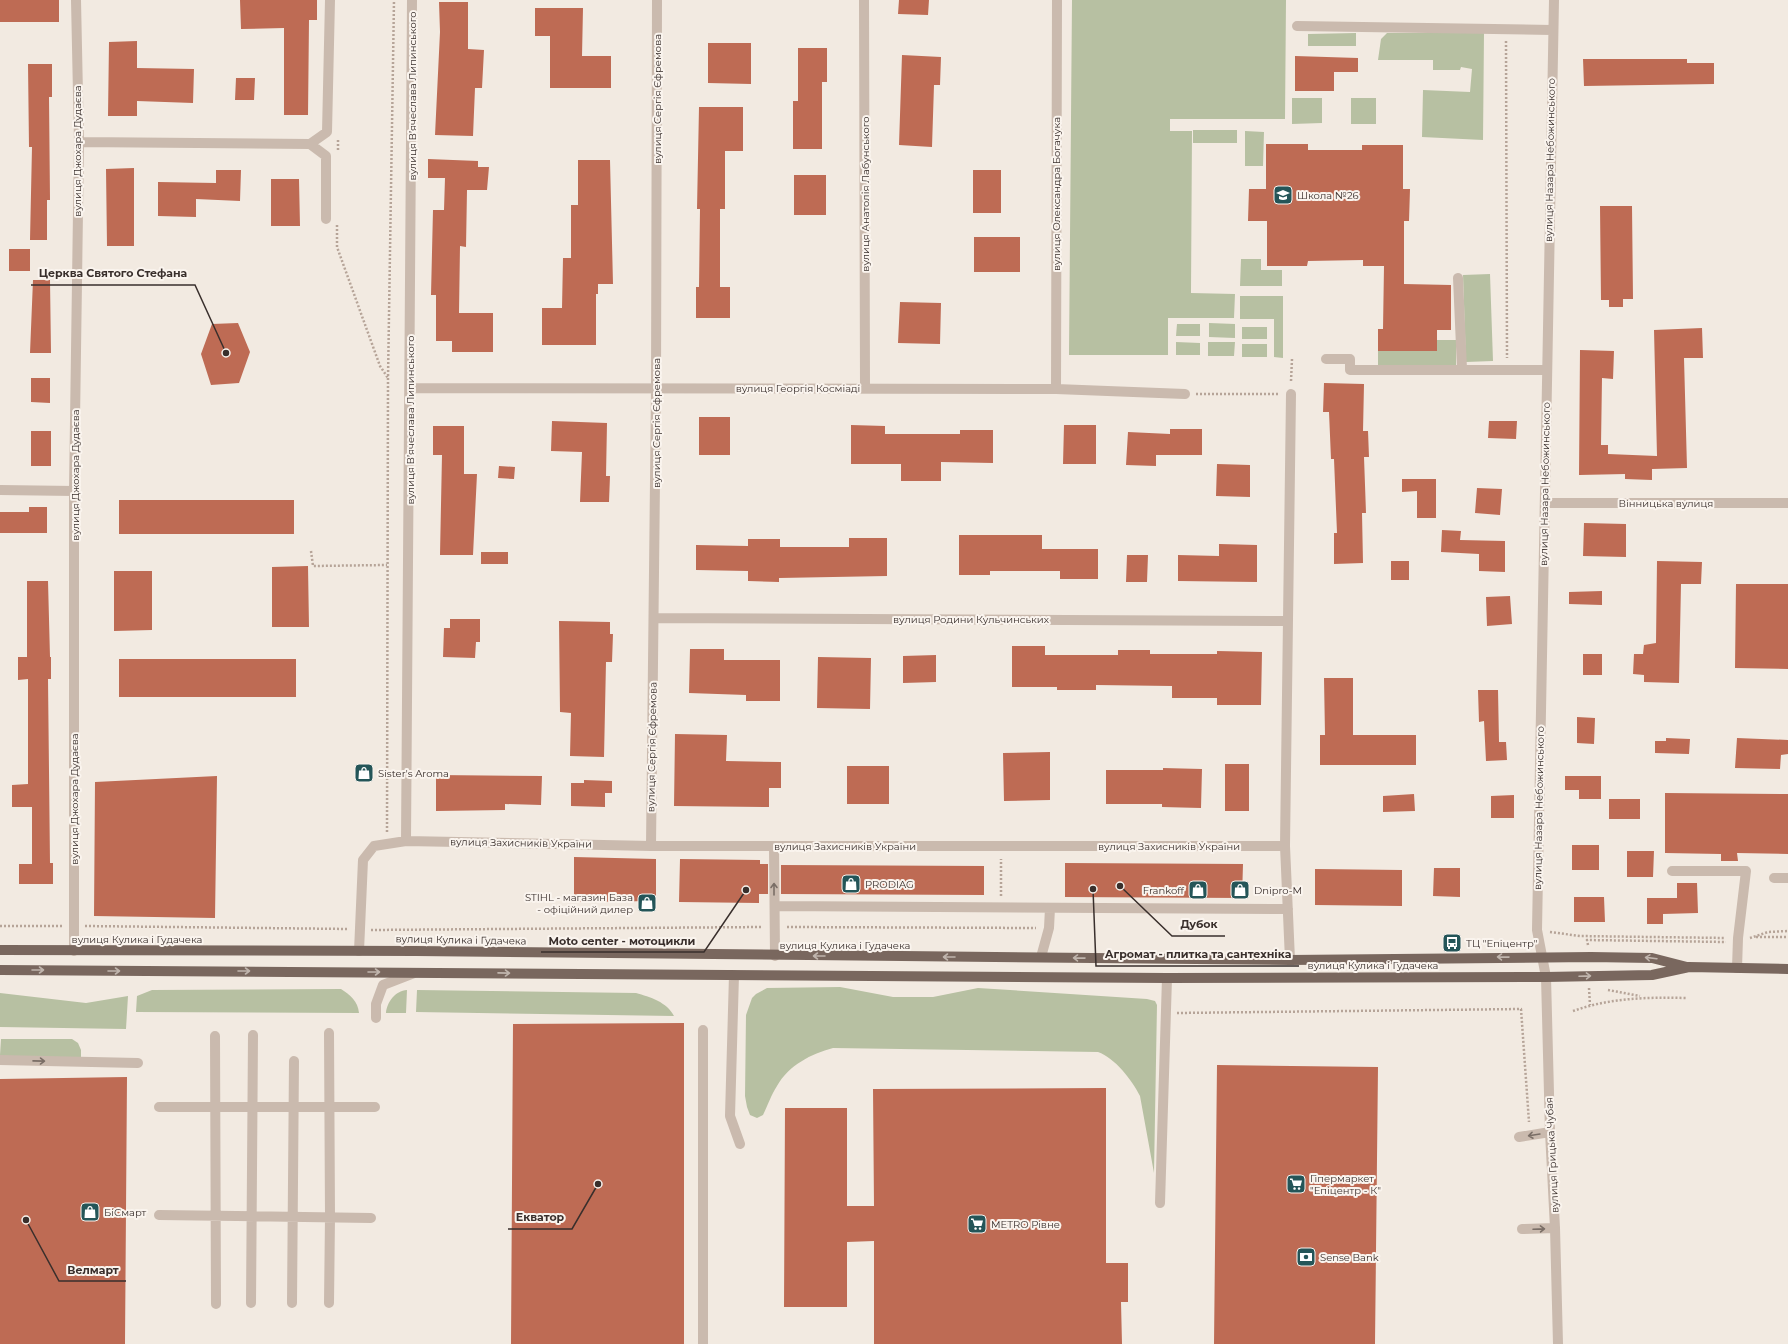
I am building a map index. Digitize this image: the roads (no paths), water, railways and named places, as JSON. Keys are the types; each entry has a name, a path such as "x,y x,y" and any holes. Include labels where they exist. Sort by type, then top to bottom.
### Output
{"main road":[{"name":"вулиця Кулика і Гудачека","path":"0,950 360,951 1290,960 1544,967 1652,975 1689,968 1788,969"},
{"name":"вулиця Кулика і Гудачека","path":"0,970 1166,978 1544,967 1652,958 1689,968"}],"street":[{"name":"вулиця Джохара Дудаєва","path":"74,951 74,491 78,142 76,0"},
{"path":"78,142 310,144 327,132 330,0"},
{"name":"вулиця Вʼячеслава Липинського","path":"406,840 412,0"},
{"name":"вулиця Сергія Єфремова","path":"651,846 656,389 657,0"},
{"name":"вулиця Анатолія Лабунського","path":"864,0 865,388"},
{"name":"вулиця Олександра Богачука","path":"1056,389 1057,0"},
{"name":"вулиця Назара Небожинського","path":"1544,967 1537,930 1552,30 1554,0"},
{"path":"1298,26 1552,30"},
{"path":"310,144 326,156 326,219"},
{"path":"1458,278 1462,369"},
{"path":"1326,359 1350,359 1350,370 1547,370"},
{"name":"вулиця Георгія Косміаді","path":"410,388 1056,389 1185,394"},
{"path":"1290,960 1285,846 1291,394"},
{"path":"0,490 74,491"},
{"name":"Вінницька вулиця","path":"1545,502 1788,503"},
{"name":"вулиця Родини Кульчинських","path":"654,618 1288,621"},
{"name":"вулиця Захисників України","path":"360,951 363,860 374,846 406,840 651,846 1285,846"},
{"path":"774,846 775,956"},
{"path":"1672,871 1746,870 1738,940 1737,968"},
{"path":"1774,878 1788,878"},
{"path":"775,906 1288,909"},
{"path":"1041,958 1050,928 1050,908"},
{"name":"вулиця Грицька Чубая","path":"1544,967 1555,1228 1558,1344"},
{"path":"376,1018 376,1004 383,985 415,972"},
{"path":"734,975 730,1116 740,1144"},
{"path":"1160,1203 1166,978"},
{"path":"703,1030 703,1344"},
{"path":"329,1033 329,1303"},
{"path":"251,1303 251,1216 254,1107 253,1035"},
{"path":"215,1036 214,1107 216,1304"},
{"path":"0,1060 138,1063"},
{"path":"292,1303 291,1217 294,1061"},
{"path":"158,1107 375,1107"},
{"path":"1519,1137 1550,1132"},
{"path":"159,1215 371,1218"},
{"path":"1522,1229 1555,1228"}],"place":[{"name":"Школа №26","path":"1283,195"},
{"name":"Церква Святого Стефана","path":"226,353"},
{"name":"Sister's Aroma","path":"364,773"},
{"name":"PRODIAG","path":"851,884"},
{"name":"Дубок","path":"1120,886"},
{"name":"Агромат - плитка та сантехніка","path":"1093,889"},
{"name":"Moto center - мотоцикли","path":"746,890"},
{"name":"Frankoff","path":"1198,890"},
{"name":"Dnipro-M","path":"1240,890"},
{"name":"STIHL - магазин База - офіційний дилер","path":"647,903"},
{"name":"ТЦ \"Епіцентр\"","path":"1452,943"},
{"name":"Екватор","path":"598,1184"},
{"name":"Гіпермаркет \"Епіцентр - К\"","path":"1296,1184"},
{"name":"БіСмарт","path":"90,1212"},
{"name":"Велмарт","path":"26,1220"},
{"name":"METRO Рівне","path":"977,1224"},
{"name":"Sense Bank","path":"1306,1257"}]}
